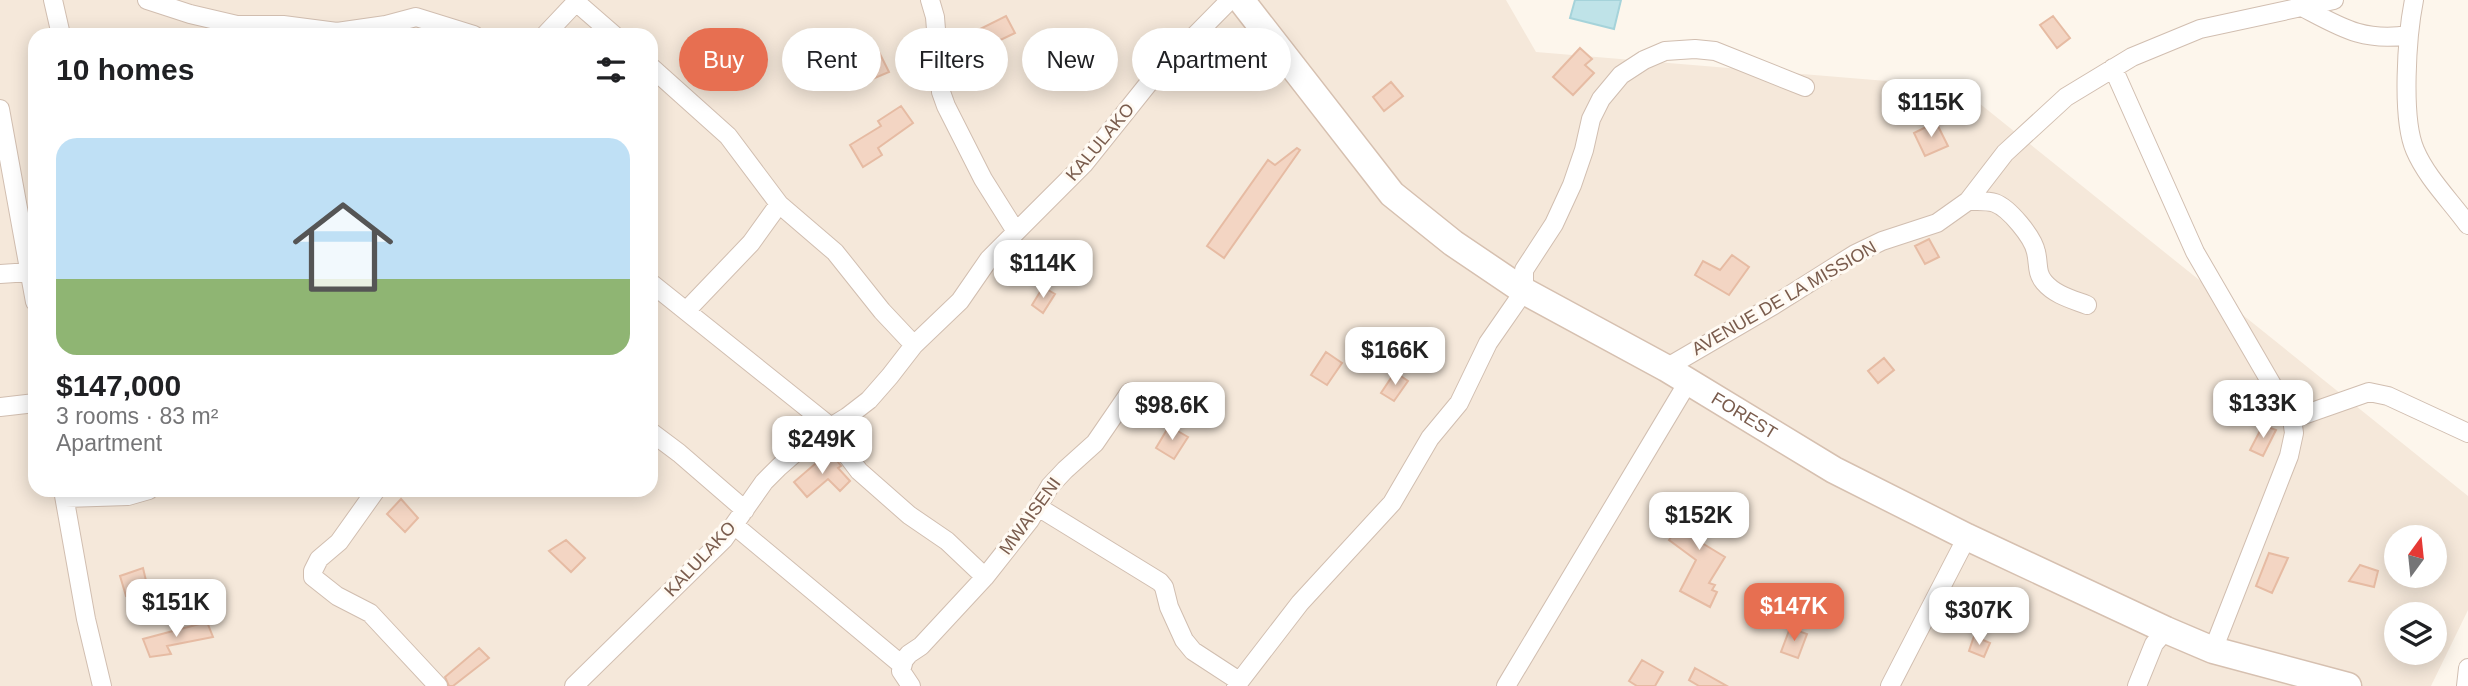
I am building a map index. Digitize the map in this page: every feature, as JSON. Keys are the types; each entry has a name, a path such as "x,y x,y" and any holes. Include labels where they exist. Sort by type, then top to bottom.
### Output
{"street":[{"path":"53,0 59,28"},
{"path":"147,0 237,25 283,25 290,28"},
{"path":"930,0 935,17 941,92 946,106 983,179 1015,230"},
{"name":"KALULAKO","path":"574,686 724,539 764,482 779,467 811,439 869,400 914,345 960,301 989,259 1015,230 1084,164 1152,79 1230,0"},
{"name":"FOREST","path":"1241,0 1392,194 1453,243 1524,290 1677,375 1833,470 1968,537 2213,650 2348,686"},
{"name":"AVENUE DE LA MISSION","path":"1677,375 1774,305 1855,254 1882,241 1937,223 1968,201 2005,153 2066,97 2132,57 2200,29 2334,0"},
{"path":"2414,0 2409,35 2408,126 2414,149 2426,171 2468,225"},
{"path":"552,28 577,1 606,28"},
{"path":"2304,8 2347,30 2367,36 2387,38 2409,35"},
{"path":"370,28 416,17 451,28"},
{"path":"1038,507 1160,582 1184,640 1193,651 1238,683 1300,603 1392,503 1430,438 1459,403 1488,343 1524,290 1524,271 1529,259 1554,224 1572,185 1591,119 1601,99 1621,75 1644,60 1665,51 1695,49 1715,51 1805,88"},
{"path":"2113,68 2195,252 2292,419 2294,433 2289,456 2213,650"},
{"path":"658,73 728,136 779,204 835,253 882,311 914,345"},
{"path":"0,109 28,261"},
{"path":"1968,201 1994,202 2007,209 2034,244 2037,271 2043,281 2053,292 2087,305"},
{"path":"686,311 751,243 779,204"},
{"path":"0,274 28,272"},
{"path":"658,289 831,427 837,442 859,471 909,515 947,541 985,577"},
{"path":"1506,686 1677,375"},
{"name":"MWAISENI","path":"902,665 909,654 921,646 985,577 1038,507 1050,486 1095,443 1130,392"},
{"path":"2292,419 2369,393 2388,396 2467,430"},
{"path":"0,407 28,404"},
{"path":"658,437 745,510"},
{"path":"65,497 86,619 102,686"},
{"path":"371,497 339,542 318,558 313,577 337,596 370,613 438,686"},
{"path":"734,526 902,665 901,671 911,686"},
{"path":"1890,686 1968,537"},
{"path":"2137,686 2154,644 2165,630"},
{"path":"2466,686 2468,668"}],"shaded area":[{"path":"0,0 1506,0 1536,52 1959,87 2468,496 2468,610 2447,653 2447,602 2384,602 2384,665 2441,665 2431,686 0,686"}],"water":[{"path":"1575,0 1621,0 1614,29 1570,18"}],"building":[{"path":"1006,16 1015,33 1008,36 1008,28 982,28"},
{"path":"2053,16 2070,38 2057,48 2040,25"},
{"path":"1580,48 1592,59 1585,65 1594,73 1573,95 1553,77"},
{"path":"881,56 889,72 881,75"},
{"path":"1391,82 1403,96 1384,111 1373,97"},
{"path":"901,106 913,123 878,148 882,155 863,167 850,145 881,126 878,121"},
{"path":"1936,122 1948,146 1925,156 1914,133"},
{"path":"1297,148 1300,150 1224,258 1207,246 1268,160 1275,165"},
{"path":"1929,239 1939,257 1925,264 1915,246"},
{"path":"1732,255 1749,267 1729,295 1695,275 1703,261 1720,270"},
{"path":"1043,287 1055,294 1043,313 1032,305"},
{"path":"1326,352 1342,363 1327,385 1311,375"},
{"path":"1884,358 1894,370 1878,383 1868,371"},
{"path":"1395,372 1408,381 1394,401 1381,393"},
{"path":"2263,425 2276,430 2263,456 2250,450"},
{"path":"1169,426 1188,437 1174,459 1156,448"},
{"path":"831,453 841,466 838,468 850,481 840,491 828,479 807,497 794,482"},
{"path":"1703,495 1721,508 1697,540 1725,557 1709,583 1715,585 1712,590 1717,592 1710,607 1680,591 1696,560 1669,540"},
{"path":"401,499 418,518 405,532 387,514"},
{"path":"566,540 585,558 571,572 549,551"},
{"path":"2269,553 2288,558 2272,593 2256,586"},
{"path":"2360,565 2378,571 2374,587 2349,581"},
{"path":"143,568 148,589 126,596 120,576"},
{"path":"207,622 213,637 167,646 171,654 150,657 143,639"},
{"path":"1790,628 1807,634 1798,658 1781,652"},
{"path":"1974,636 1990,643 1984,657 1969,651"},
{"path":"479,648 489,658 453,686 449,686 445,677"},
{"path":"1642,660 1663,672 1655,686 1637,686 1629,681"},
{"path":"1695,668 1727,686 1699,686 1689,680"}]}
